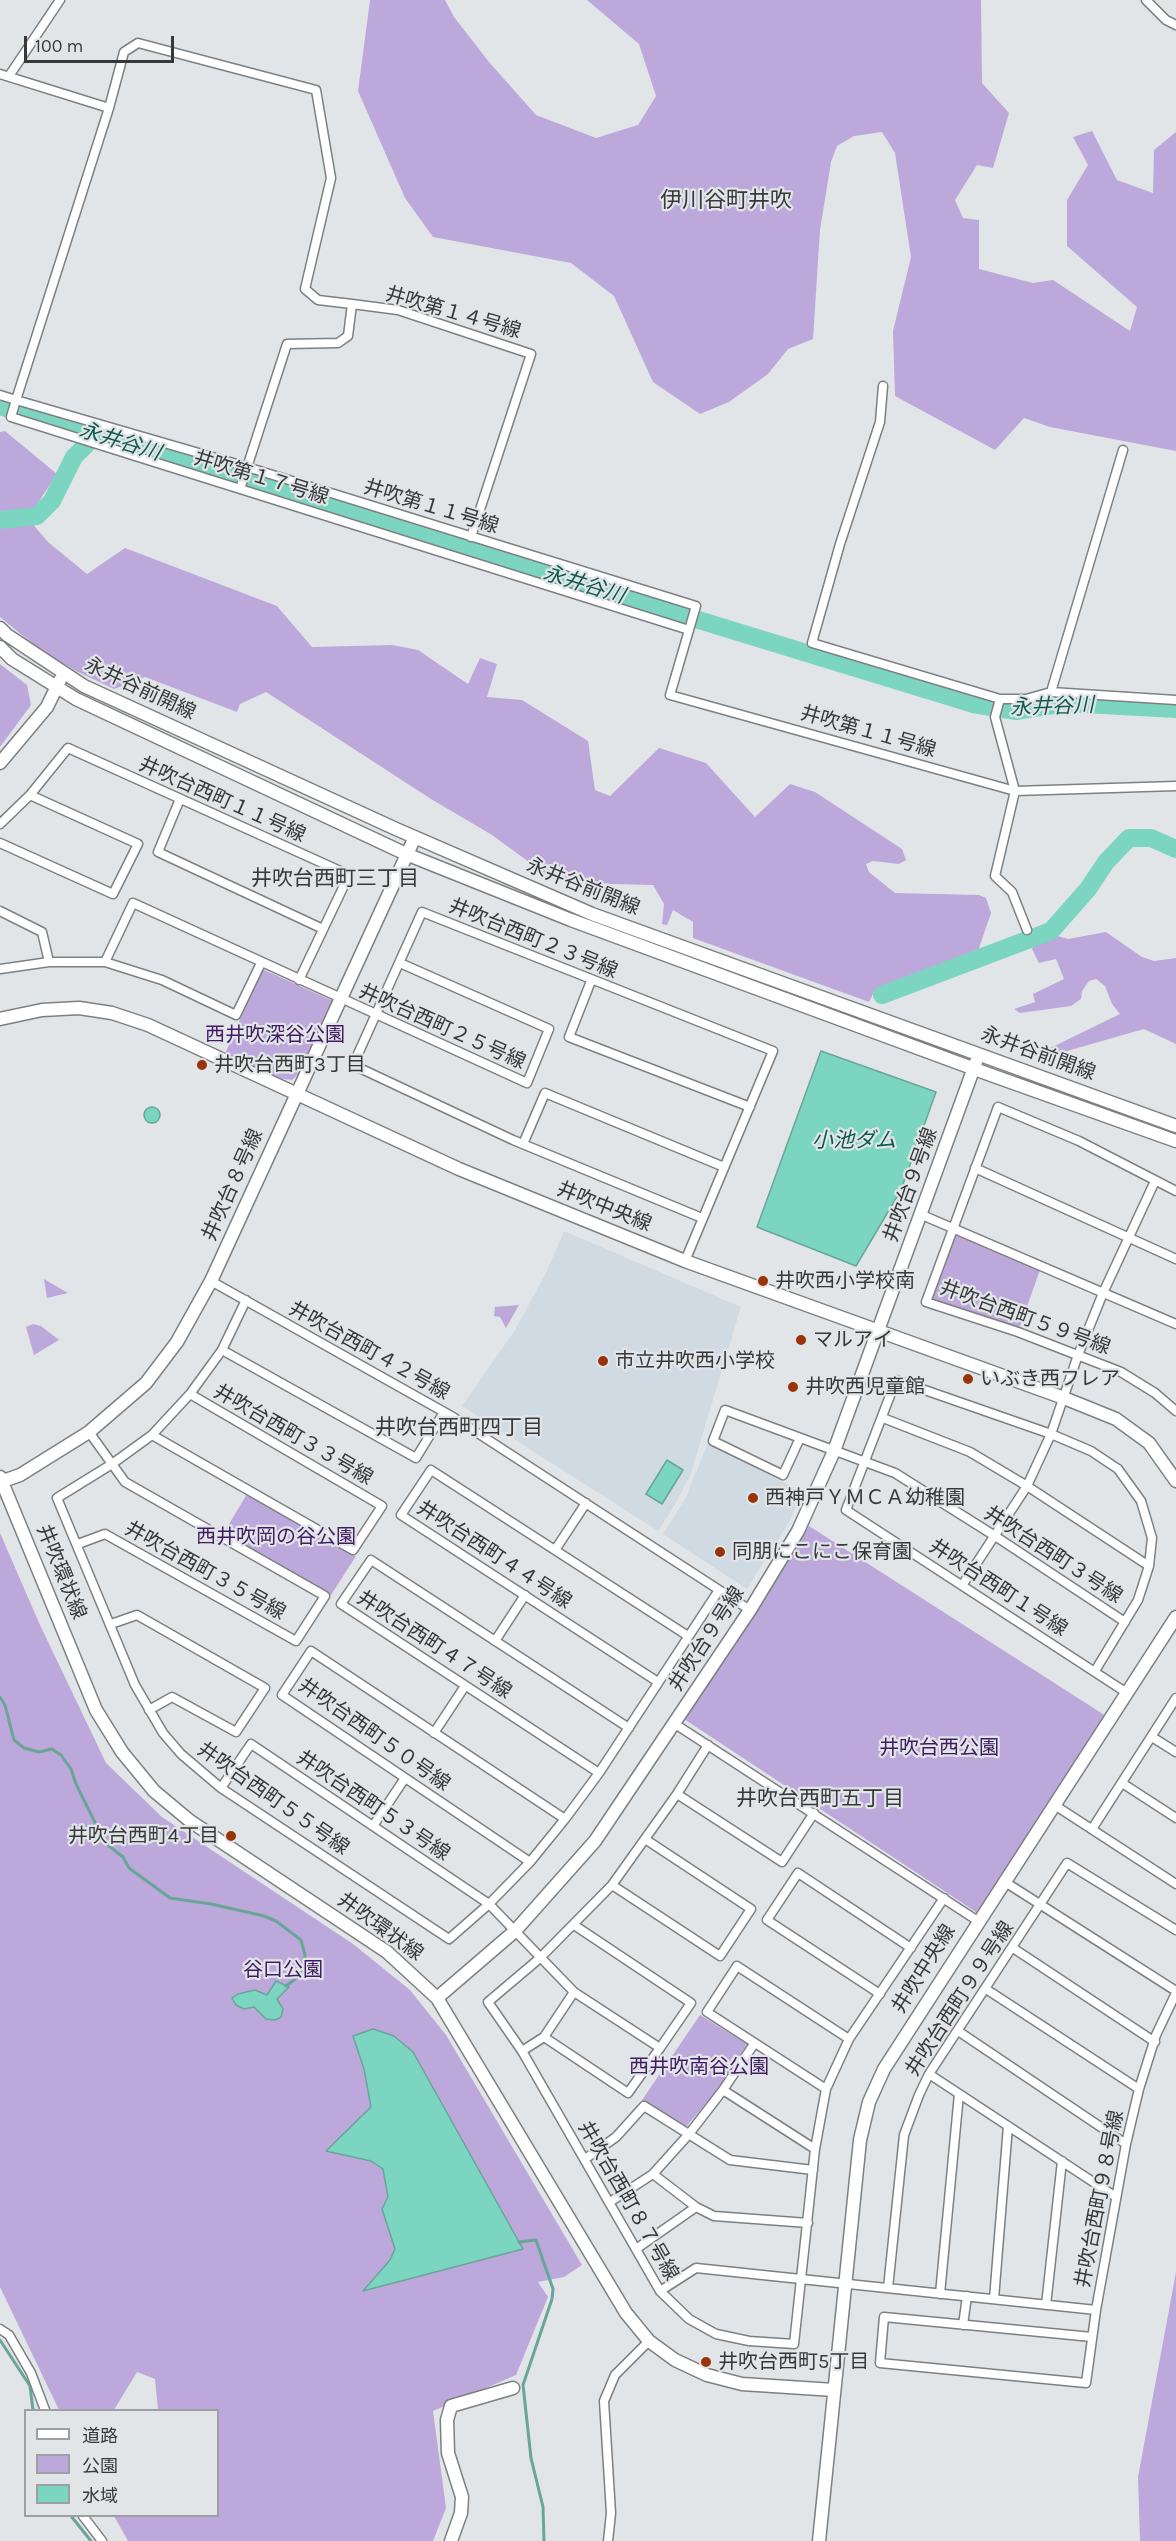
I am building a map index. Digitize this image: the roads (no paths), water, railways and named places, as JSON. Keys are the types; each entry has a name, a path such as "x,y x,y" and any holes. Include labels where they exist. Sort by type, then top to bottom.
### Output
{"street":[{"path":"60,0 4,75 109,108"},
{"path":"1146,0 1166,20 1176,25"},
{"path":"16,402 109,108 124,52 138,43 316,90 331,178 304,289 318,300 352,304 348,336 338,343 287,344 240,489"},
{"name":"井吹第１４号線","path":"352,304 398,310 531,354 471,537"},
{"path":"883,386 880,422 840,544 812,643 999,701 1026,699 1051,692 1176,700"},
{"name":"井吹第１１号線","path":"0,395 16,402 247,467 696,606 670,695 1016,791"},
{"name":"井吹第１７号線","path":"16,402 11,417 690,627"},
{"path":"1051,692 1123,450"},
{"name":"永井谷前開線","path":"0,628 63,674 84,686 415,837 591,914 1176,1126"},
{"name":"永井谷前開線","path":"0,647 12,659 76,699 406,854 572,920 1176,1141"},
{"path":"0,763 47,707 63,674"},
{"path":"999,701 995,717 1016,791 995,876 1012,892 1027,930"},
{"name":"井吹台西町１１号線","path":"0,824 30,795 68,748 349,875 299,980"},
{"path":"1016,791 1176,786"},
{"path":"0,843 113,894 138,844 30,795"},
{"path":"180,799 158,852 323,929"},
{"name":"井吹台８号線","path":"1,1479 20,1475 89,1432 146,1383 177,1342 211,1281 415,837"},
{"name":"井吹台西町２５号線","path":"105,962 133,903 527,1083 549,1029 400,963"},
{"path":"0,911 42,932 49,962"},
{"name":"井吹台西町２３号線","path":"685,1261 773,1051 591,981 422,912 353,1065 523,1144 702,1218"},
{"path":"0,969 49,962 105,962 162,981 236,1015 261,963"},
{"path":"591,981 569,1037 750,1107"},
{"name":"井吹中央線","path":"0,1019 42,1010 80,1008 112,1013 148,1025 459,1169 685,1261 1064,1398 1116,1419 1149,1443 1176,1481"},
{"name":"井吹台９号線","path":"436,1998 515,1932 595,1841 750,1610 798,1531 834,1451 922,1215 979,1053"},
{"path":"523,1144 545,1093 724,1167"},
{"name":"井吹台西町５９号線","path":"1176,1191 1078,1141 998,1107 926,1302 1121,1372 1155,1393 1176,1412"},
{"path":"975,1168 1176,1259"},
{"path":"963,1584 1027,1486 1051,1434 1078,1355 1103,1293 1155,1181"},
{"path":"922,1215 1176,1324"},
{"name":"井吹台西町４２号線","path":"211,1281 444,1412 750,1610"},
{"name":"井吹台西町５５号線","path":"246,1300 222,1350 190,1394 152,1435 112,1464 57,1498 135,1685 163,1733 181,1754 221,1788 449,1939 489,1904 530,1862 565,1819 599,1773 720,1590"},
{"path":"222,1350 416,1458 444,1412"},
{"name":"井吹台西町１号線","path":"1095,1671 1138,1600 1149,1566 1152,1538 1141,1501 1118,1469 1091,1451 1051,1434 896,1380 846,1510 963,1584 1127,1693"},
{"name":"井吹台西町３３号線","path":"152,1435 353,1550 382,1506 190,1394"},
{"name":"井吹台西町３号線","path":"800,1438 783,1474 713,1441 725,1410 895,1473 1125,1622"},
{"path":"883,1418 970,1452 1027,1486 1149,1566"},
{"name":"井吹台西町３５号線","path":"78,1544 105,1534 296,1641 325,1596 125,1482 89,1432"},
{"name":"井吹台西町４４号線","path":"658,1682 401,1515 431,1470 688,1636"},
{"name":"井吹環状線","path":"1,1479 96,1710 122,1752 154,1791 189,1821 387,1952 436,1998 626,2313 649,2341 675,2360 707,2375 742,2384 834,2390"},
{"path":"555,1550 586,1503"},
{"name":"井吹台西町４７号線","path":"599,1773 341,1604 371,1560 629,1728"},
{"path":"495,1641 525,1595"},
{"path":"111,1624 137,1615 265,1688 236,1732 172,1697 149,1710"},
{"name":"井吹中央線","path":"819,2541 860,2140 869,2102 884,2069 1176,1617"},
{"name":"井吹台西町５０号線","path":"530,1862 282,1695 311,1651 565,1819"},
{"path":"434,1732 465,1686"},
{"path":"1092,1829 1176,1698"},
{"path":"675,1724 978,1922"},
{"path":"1152,1737 1176,1752"},
{"name":"井吹台西町５３号線","path":"221,1788 251,1744 489,1904 574,1992 660,2048"},
{"name":"井吹台西町８７号線","path":"708,1745 677,1794 612,1885 540,1958 488,2002 522,2051 660,2291 689,2319 716,2334 749,2341 794,2344 815,2149 826,2089 849,2039 944,1899"},
{"path":"373,1826 405,1778"},
{"path":"1122,1783 1176,1818"},
{"path":"677,1794 782,1862 814,1813"},
{"path":"1056,1806 1176,1884"},
{"path":"612,1885 720,1956 751,1909 645,1839"},
{"name":"井吹台西町９９号線","path":"888,2288 904,2135 928,2074 1067,1863 1176,1930"},
{"path":"880,1994 767,1920 798,1873 911,1948"},
{"path":"1005,1882 1176,1992"},
{"path":"544,2037 628,2094 691,2003 574,1925"},
{"path":"1013,1948 1155,2042"},
{"path":"826,2089 707,2012 736,1966 849,2039"},
{"path":"986,1989 1139,2089"},
{"path":"522,2051 544,2037 574,1992"},
{"name":"井吹台西町９８号線","path":"660,2291 696,2268 1096,2310 1126,2144 1139,2089 1155,2042 1176,1992"},
{"path":"957,2031 1126,2144"},
{"path":"610,2202 653,2174 689,2134 723,2090 754,2044"},
{"path":"928,2074 1116,2197"},
{"path":"723,2090 815,2149"},
{"path":"940,2294 959,2094"},
{"path":"585,2159 616,2137 644,2106 730,2160 813,2170"},
{"path":"994,2299 1008,2126"},
{"path":"1047,2305 1062,2161"},
{"path":"653,2174 696,2207 714,2216 808,2223"},
{"path":"636,2249 696,2207"},
{"path":"963,2325 968,2296"},
{"path":"1092,2337 884,2317 880,2362 1086,2383 1096,2310"},
{"path":"0,2329 9,2335 31,2373 45,2409"},
{"path":"608,2541 611,2513 604,2401 615,2375 649,2341"},
{"path":"451,2541 461,2512 462,2497 448,2452 447,2420 451,2406 513,2388"},
{"path":"84,2517 102,2541"}],"water":[{"name":"小池ダム","path":"821,1051 936,1092 901,1190 856,1266 757,1227"},
{"path":"152,1107 160,1115 152,1123 144,1115"},
{"path":"667,1460 683,1470 662,1504 646,1494"},
{"path":"276,1981 289,1987 277,1999 283,2009 281,2017 275,2020 266,2019 254,2007 244,2009 236,2005 232,1998 238,1994 255,1990 267,1995"},
{"path":"373,2029 394,2036 413,2052 523,2249 363,2291 390,2260 395,2249 382,2209 388,2197 383,2169 371,2161 326,2151 371,2107 364,2069 353,2036"}],"waterway":[{"name":"永井谷川","path":"0,406 973,704 1016,711 1065,703 1176,709"},
{"path":"0,520 37,516 52,501 74,457 96,435"},
{"path":"882,995 1051,931 1088,889 1106,862 1129,838 1151,838 1176,849"},
{"path":"0,1697 5,1705 14,1740 24,1748 39,1752 52,1749 61,1755 71,1769 105,1843 123,1857 129,1868 170,1898 211,1904 264,1916 276,1921 301,1940 305,1955 304,1967 299,1976 286,1986"},
{"path":"519,2242 536,2240 553,2289 552,2299 523,2385 531,2458 543,2507 544,2541"},
{"path":"0,2340 30,2386 33,2409"},
{"path":"72,2517 91,2541"}],"place":[{"name":"井吹台西町3丁目","path":"202,1065"},
{"name":"井吹西小学校南","path":"763,1281"},
{"name":"マルアイ","path":"801,1340"},
{"name":"市立井吹西小学校","path":"603,1361"},
{"name":"いぶき西フレア","path":"968,1379"},
{"name":"井吹西児童館","path":"793,1387"},
{"name":"西神戸ＹＭＣＡ幼稚園","path":"753,1498"},
{"name":"同朋にこにこ保育園","path":"720,1552"},
{"name":"井吹台西町4丁目","path":"231,1836"},
{"name":"井吹台西町5丁目","path":"706,2362"}],"district":[{"name":"伊川谷町井吹","path":"726,201"},
{"name":"井吹台西町三丁目","path":"335,879"},
{"name":"井吹台西町四丁目","path":"459,1428"},
{"name":"井吹台西町五丁目","path":"820,1799"}],"park label":[{"name":"西井吹深谷公園","path":"275,1035"},
{"name":"西井吹岡の谷公園","path":"276,1537"},
{"name":"井吹台西公園","path":"939,1748"},
{"name":"谷口公園","path":"283,1970"},
{"name":"西井吹南谷公園","path":"699,2067"}]}
